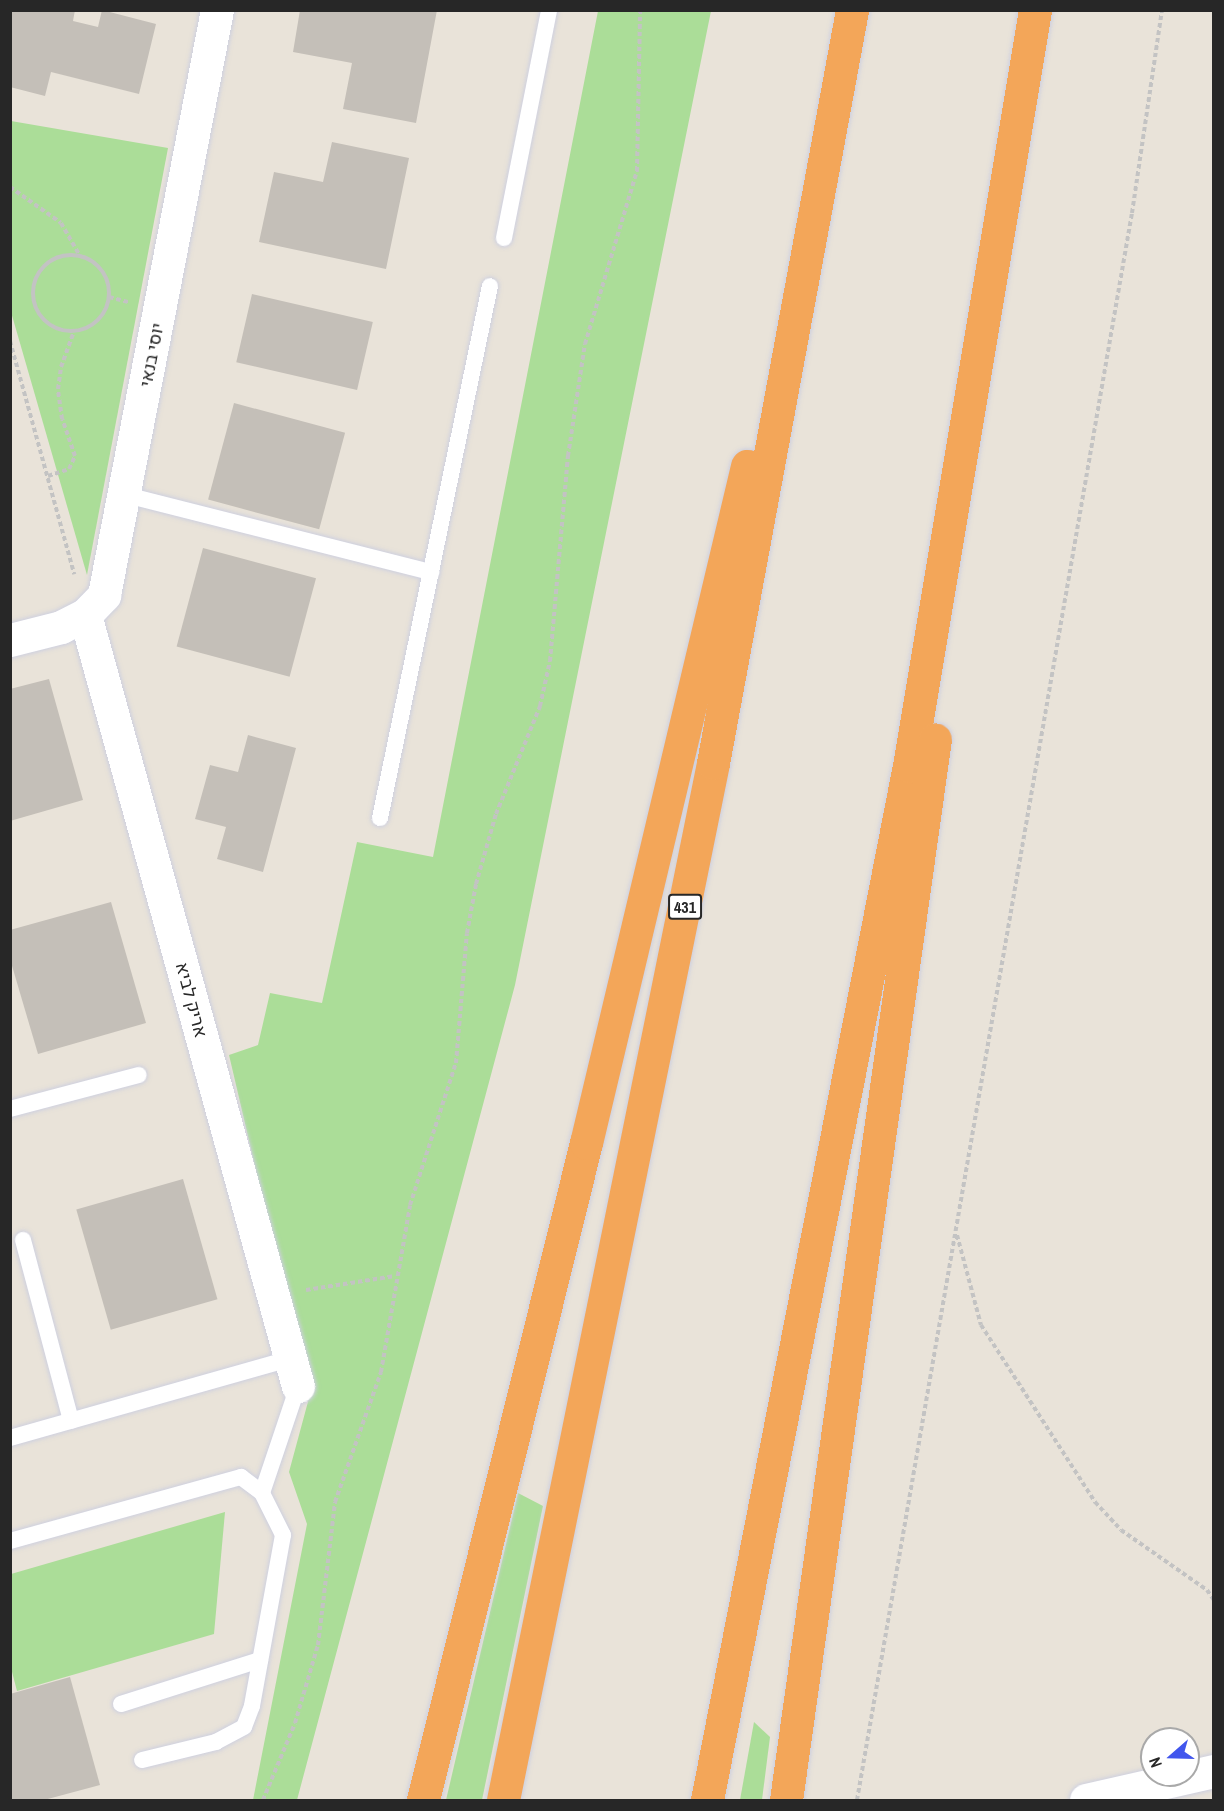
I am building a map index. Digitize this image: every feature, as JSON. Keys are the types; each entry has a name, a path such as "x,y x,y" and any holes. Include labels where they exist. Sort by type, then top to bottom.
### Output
{"highway":[{"name":"431","path":"503,1800 709,787 852,10"},
{"path":"707,1800 909,766 1036,10"},
{"path":"786,1800 1036,10"},
{"path":"423,1800 586,1143 842,64"}],"street":[{"name":"יוסי בנאי","path":"10,640 61,627 85,615 104,595 126,495 217,10"},
{"name":"אריק לביא","path":"85,615 294,1372"},
{"path":"1086,1800 1214,1771"}],"lane":[{"path":"504,238 549,10"},
{"path":"380,818 490,286"},
{"path":"126,495 431,572"},
{"path":"10,1109 139,1075"},
{"path":"23,1240 71,1421"},
{"path":"10,1438 71,1421 294,1372 262,1493"},
{"path":"10,1541 241,1477 262,1493 284,1535 252,1706 244,1727 216,1742 142,1760"},
{"path":"121,1704 260,1660"}],"path":[{"path":"263,1800 295,1723 318,1645 335,1502 381,1372 395,1276 410,1205 456,1063 467,933 476,884 496,814 540,706 550,661 568,456 585,345 637,171 640,10"},
{"path":"858,1800 1130,224 1162,10"},
{"path":"10,187 61,223 80,257 104,274 109,297 98,320 74,331 46,322 38,312 33,290 44,267 61,257 80,257"},
{"path":"48,476 69,468 75,456 62,419 58,389 61,367 74,331"},
{"path":"10,341 85,615"},
{"path":"956,1232 981,1326 1095,1502 1121,1530 1207,1590 1214,1600"},
{"path":"273,1295 395,1276"}],"green space":[{"path":"598,11 711,11 515,985 297,1800 253,1800 307,1524 289,1472 309,1398 229,1055 258,1045 270,993 322,1003 357,842 433,857"},
{"path":"11,121 168,148 87,575 11,312"},
{"path":"518,1493 543,1506 482,1800 446,1800"},
{"path":"225,1512 214,1634 17,1691 11,1668 11,1574"},
{"path":"754,1722 770,1737 762,1800 740,1800"}],"building":[{"path":"10,10 75,10 73,21 98,27 102,10 156,24 139,94 51,72 45,96 10,87"},
{"path":"300,10 437,10 416,123 343,109 352,63 293,52"},
{"path":"332,142 409,158 386,269 259,242 274,172 323,182"},
{"path":"252,294 373,322 357,390 236,362"},
{"path":"234,403 345,433 319,529 208,500"},
{"path":"203,548 316,578 290,677 177,647"},
{"path":"49,679 83,800 10,821 10,689"},
{"path":"248,735 296,748 263,872 217,859 226,827 195,819 210,765 238,772"},
{"path":"111,902 146,1023 38,1054 10,959 10,930"},
{"path":"183,1179 217,1299 111,1330 76,1210"},
{"path":"70,1677 100,1785 44,1800 10,1800 10,1694"}]}
